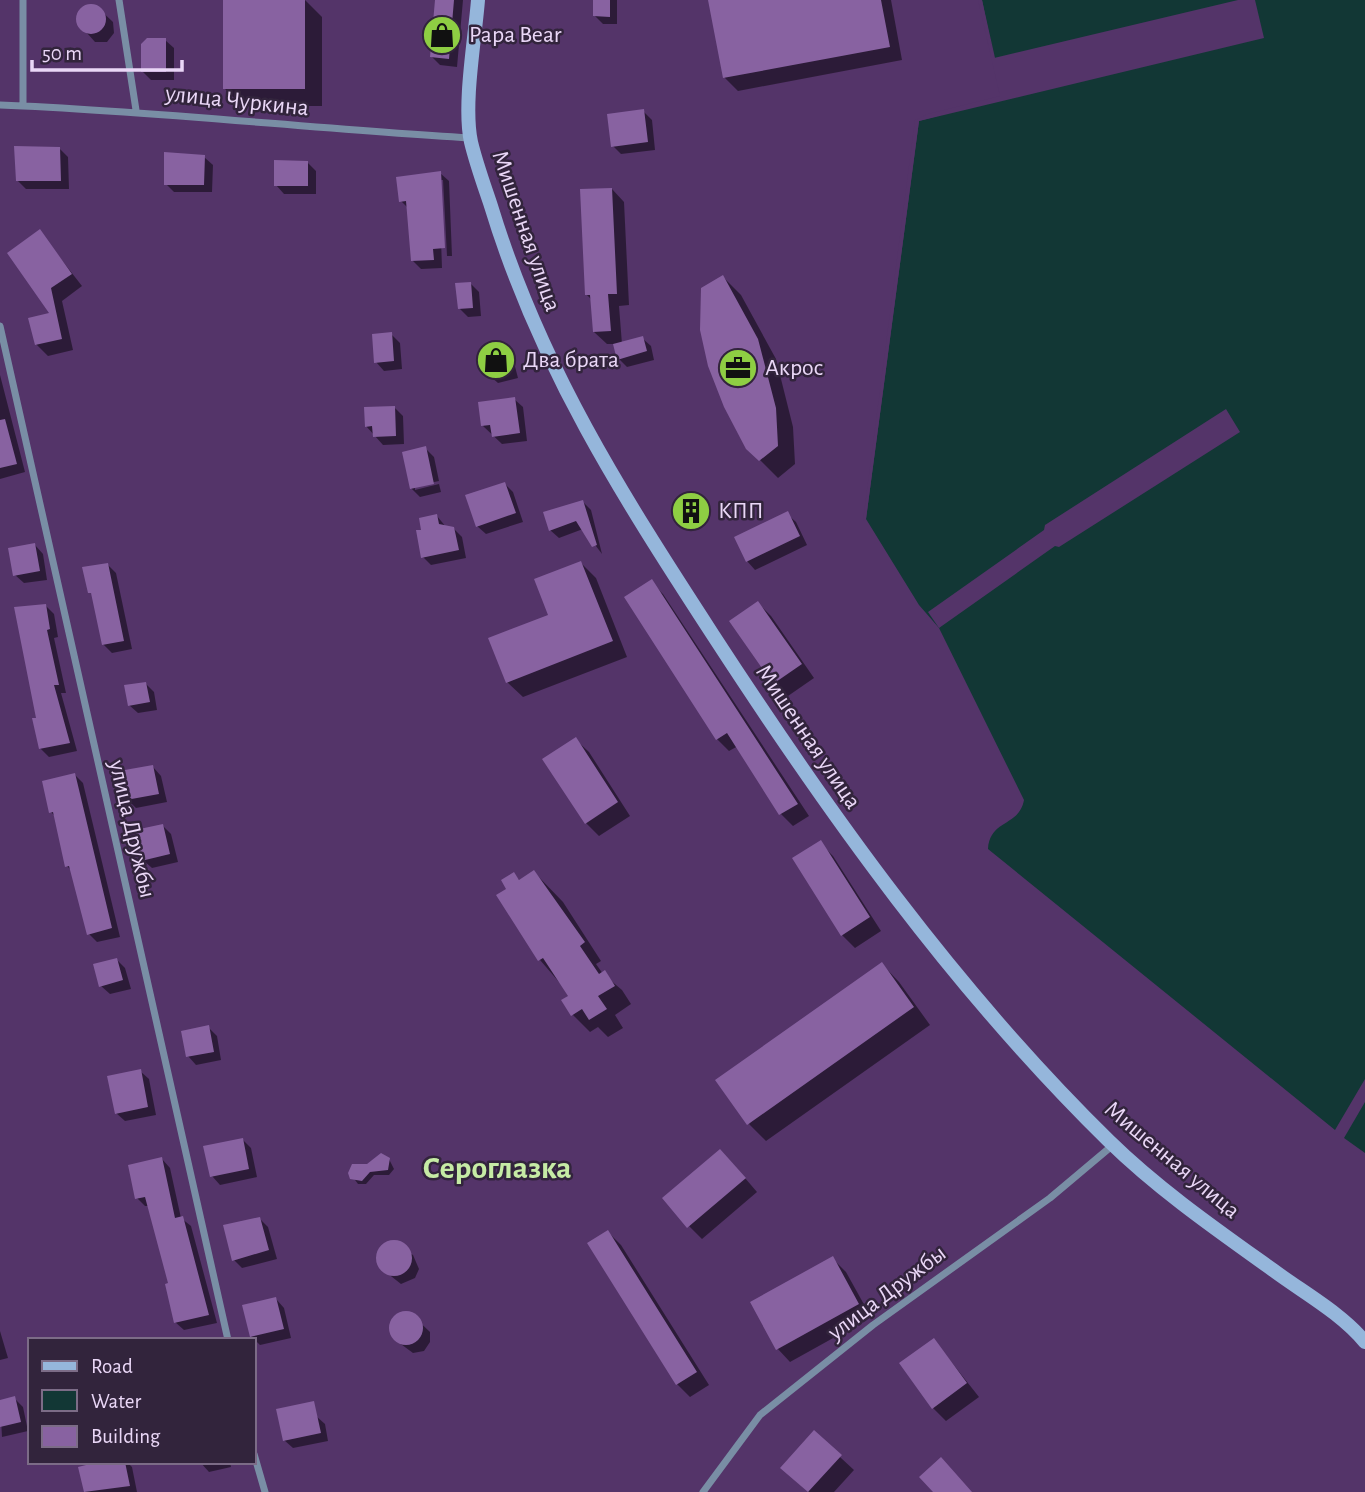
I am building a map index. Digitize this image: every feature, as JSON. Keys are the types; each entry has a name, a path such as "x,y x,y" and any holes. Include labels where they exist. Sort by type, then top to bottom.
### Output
{"main road":[{"name":"Мишенная улица","path":"478,0 470,138 504,250 542,341 586,433 638,521 775,730 887,889 989,1014 1113,1145 1209,1223 1337,1316 1365,1342"}],"street":[{"path":"23,0 23,105"},
{"path":"119,0 136,110"},
{"name":"улица Чуркина","path":"0,104 136,110 336,130 470,138"},
{"name":"улица Дружбы","path":"0,326 228,1338"},
{"name":"улица Дружбы","path":"704,1492 760,1415 873,1325 1050,1198 1113,1145"},
{"path":"256,1461 265,1492"}],"water":[{"path":"982,0 1365,0 1365,1079 1335,1130 988,849 994,832 1017,815 1024,800 939,628 919,605 866,519 919,121 1004,98"},
{"path":"1365,1102 1365,1153 1344,1138"}],"pier":[{"path":"978,0 982,0 994,58 1238,0 1255,0 1264,38 919,121 866,519 863,521 915,120 928,114 1000,96"},
{"path":"1226,409 1240,432 1059,547 1055,546 939,628 928,612 1044,530 1045,525"}],"building":[{"path":"223,0 305,0 305,89 223,89"},
{"path":"435,0 454,0 449,59 430,57"},
{"path":"593,0 610,0 610,17 593,16"},
{"path":"708,0 881,0 890,47 723,78"},
{"path":"91,4 102,8 106,19 102,30 91,34 80,30 76,19 80,8"},
{"path":"147,38 166,38 166,72 141,72 141,44"},
{"path":"644,109 648,142 611,147 607,114"},
{"path":"14,146 60,147 61,181 16,181"},
{"path":"164,152 205,155 204,185 164,185"},
{"path":"274,160 308,161 308,186 274,186"},
{"path":"441,171 445,248 433,249 434,260 411,261 406,201 399,202 396,177"},
{"path":"612,188 617,294 608,294 611,331 593,332 590,295 585,295 580,189"},
{"path":"40,229 72,274 51,288 62,339 35,345 28,318 49,313 7,253"},
{"name":"Акрос","path":"723,275 758,339 776,408 778,446 759,461 746,449 724,407 708,366 700,330 701,288"},
{"path":"471,282 473,308 458,309 455,283"},
{"path":"392,332 394,361 374,363 372,334"},
{"path":"643,336 647,351 617,360 613,344"},
{"name":"Два брата","path":"504,344 511,369 488,376 481,350"},
{"path":"515,397 520,433 492,437 490,425 481,426 478,402"},
{"path":"395,406 396,436 373,437 372,426 365,427 364,407"},
{"path":"5,419 17,464 0,468 0,420"},
{"path":"426,446 434,484 410,489 402,452"},
{"path":"505,482 516,513 476,527 465,495"},
{"path":"583,500 597,545 592,547 576,521 549,531 543,512"},
{"path":"788,511 800,536 746,562 734,537"},
{"path":"437,514 439,524 454,527 459,550 421,558 416,530 421,530 419,518"},
{"path":"35,543 40,571 13,576 8,548"},
{"path":"581,561 613,641 506,683 488,638 548,615 534,579"},
{"path":"108,563 124,641 102,645 91,593 88,593 82,567"},
{"path":"652,579 798,804 779,815 727,733 716,740 624,597"},
{"path":"758,601 802,664 773,684 729,621"},
{"path":"46,604 50,629 47,630 59,685 54,685 70,743 39,749 32,718 36,718 14,607"},
{"path":"146,682 150,702 128,706 124,685"},
{"path":"576,737 618,802 585,824 542,759"},
{"path":"153,765 159,794 126,800 119,771"},
{"path":"75,773 112,928 87,935 69,866 65,867 53,812 49,813 42,781"},
{"path":"163,824 170,854 141,861 135,830"},
{"path":"821,840 870,917 841,936 792,858"},
{"path":"534,870 585,942 580,946 599,974 605,970 615,986 598,996 607,1009 589,1020 582,1009 571,1016 561,1000 568,996 543,958 538,961 496,895 506,889 501,880 514,872 519,880"},
{"path":"117,958 123,980 99,987 93,964"},
{"path":"882,962 914,1007 747,1125 715,1080"},
{"path":"209,1025 214,1052 186,1057 181,1031"},
{"path":"141,1069 148,1107 115,1114 107,1076"},
{"path":"243,1138 249,1169 210,1177 203,1146"},
{"path":"720,1149 746,1178 687,1228 662,1198"},
{"path":"381,1153 390,1158 388,1170 370,1172 362,1181 350,1179 348,1173 352,1164 367,1164"},
{"path":"162,1157 175,1218 183,1216 209,1315 174,1323 165,1284 168,1283 145,1197 135,1199 128,1165"},
{"path":"260,1217 269,1250 232,1261 223,1225"},
{"path":"608,1230 697,1372 676,1385 587,1243"},
{"path":"394,1240 407,1245 412,1258 407,1271 394,1276 381,1271 376,1258 381,1245"},
{"path":"833,1256 859,1304 776,1350 750,1302"},
{"path":"276,1297 284,1329 250,1337 242,1305"},
{"path":"406,1311 418,1316 423,1328 418,1340 406,1345 394,1340 389,1328 394,1316"},
{"path":"934,1338 967,1383 932,1409 899,1363"},
{"path":"15,1396 21,1422 0,1427 0,1400"},
{"path":"314,1401 321,1433 283,1441 276,1409"},
{"path":"814,1430 842,1455 808,1492 780,1468"},
{"path":"941,1457 972,1492 933,1492 919,1477"},
{"path":"90,1464 125,1464 130,1486 84,1492 78,1467"}],"place":[{"name":"Papa Bear","path":"442,35"},
{"name":"Два брата","path":"496,360"},
{"name":"Акрос","path":"738,368"},
{"name":"КПП","path":"691,511"}],"district":[{"name":"Сероглазка","path":"497,1168"}]}
